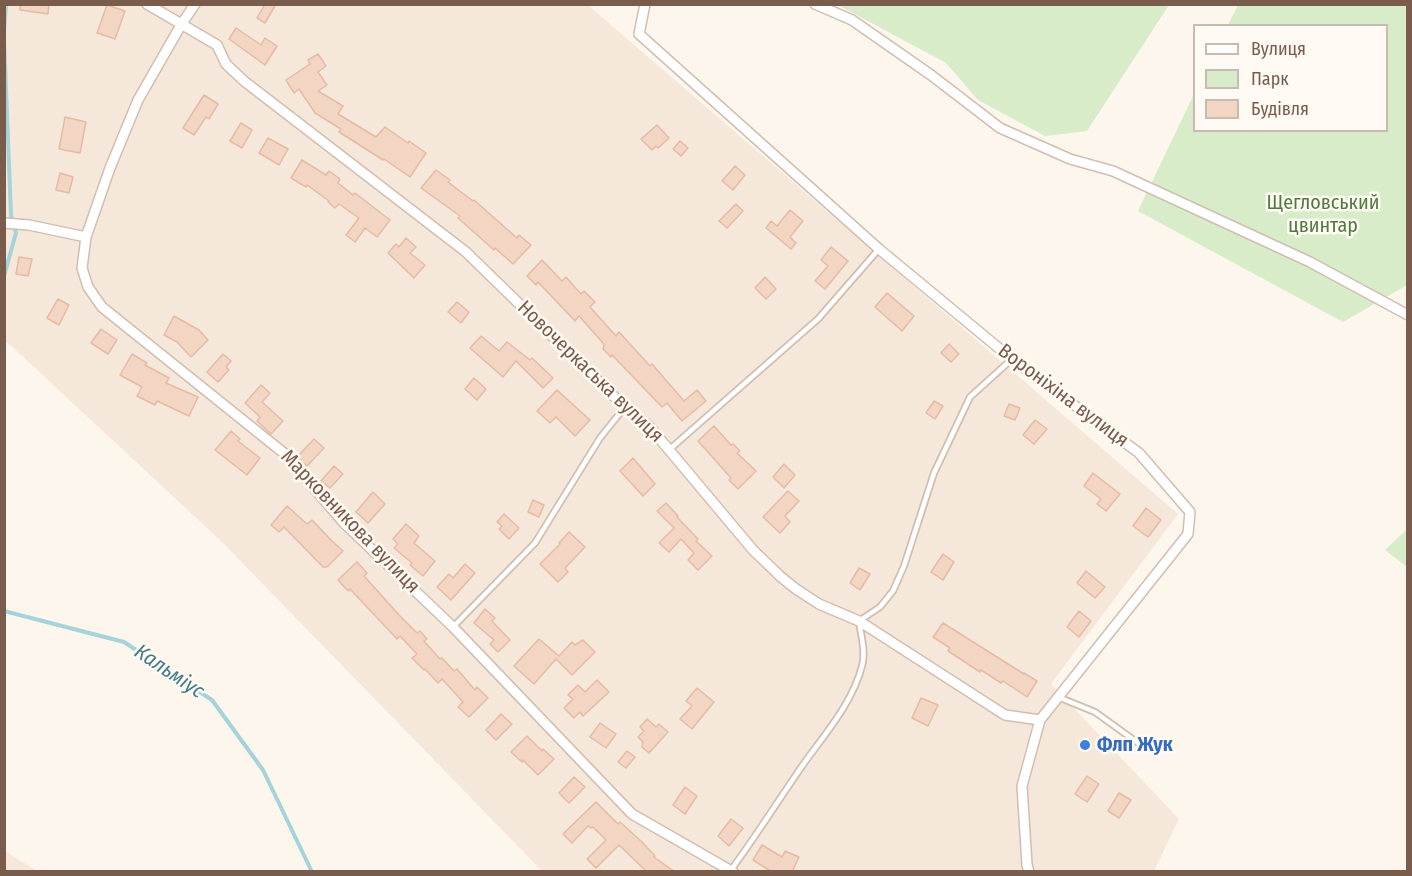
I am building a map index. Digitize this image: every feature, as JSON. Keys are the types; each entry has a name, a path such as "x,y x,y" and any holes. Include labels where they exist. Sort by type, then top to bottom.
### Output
{"street":[{"name":"Новочеркаська вулиця","path":"147,4 217,45 226,64 244,81 466,252 625,407 649,426 753,550 781,577 819,604 859,621 1005,715 1040,720"},
{"name":"Марковникова вулиця","path":"195,4 138,100 110,168 86,237 82,268 88,287 102,307 285,454 345,524 453,627 632,814 732,871"},
{"name":"Вороніхіна вулиця","path":"645,4 639,34 879,249 1012,359 1139,453 1190,512 1188,534 1040,720 1022,786 1029,872"},
{"path":"815,4 852,20 931,75 1000,128 1070,159 1113,171 1310,262 1407,315"},
{"path":"5,223 29,225 86,237"}],"lane":[{"path":"670,449 818,319 879,249"},
{"path":"732,871 795,776 847,704 857,683 864,656 859,621 880,607 893,591 904,566 934,473 970,397 1012,359"},
{"path":"453,627 535,543 600,438 625,407"},
{"path":"1058,697 1095,712 1145,748"}],"shaded area":[{"path":"4,5 588,5 1178,514 1051,684 1179,819 1154,871 542,871 222,542 5,342"},
{"path":"5,851 37,871 5,871"}],"green space":[{"path":"838,5 1169,5 1087,131 1045,136 978,100 946,63"},
{"name":"Щегловський цвинтар","path":"1238,5 1407,5 1407,285 1343,322 1138,211 1193,96 1193,132 1388,132 1388,24 1228,24"},
{"path":"1407,529 1407,567 1385,550"}],"building":[{"path":"20,4 49,4 48,14 20,10"},
{"path":"265,4 276,4 265,23 257,18"},
{"path":"107,5 125,11 115,39 97,33"},
{"path":"236,28 261,45 265,38 277,46 265,65 229,39"},
{"path":"318,54 326,66 318,72 327,85 318,91 343,106 338,114 376,137 385,127 426,153 410,177 339,132 341,129 315,113 299,89 294,93 286,80 310,64 308,60"},
{"path":"204,95 218,104 209,119 206,117 194,135 183,128"},
{"path":"65,117 86,122 80,153 59,149"},
{"path":"241,123 252,130 242,148 230,141"},
{"path":"657,125 669,138 658,148 656,146 652,150 641,139"},
{"path":"268,138 288,149 279,165 259,153"},
{"path":"680,141 688,148 681,156 673,149"},
{"path":"302,160 326,175 329,171 340,179 338,183 390,220 377,237 365,228 355,242 346,235 359,218 339,204 335,208 307,185 306,187 291,178"},
{"path":"735,166 745,175 733,190 722,181"},
{"path":"436,170 517,238 519,235 531,245 513,264 458,218 460,216 421,188"},
{"path":"60,173 73,177 69,193 56,190"},
{"path":"736,204 743,211 727,228 719,221"},
{"path":"790,210 803,221 790,237 796,243 791,249 766,228 771,221 777,226"},
{"path":"406,238 416,247 410,253 425,265 414,278 388,253 396,244 399,247"},
{"path":"831,247 848,261 825,289 815,281 828,266 821,260"},
{"path":"19,257 32,259 28,276 16,274"},
{"path":"542,260 562,281 566,277 581,294 584,291 595,302 590,307 616,336 619,332 650,366 652,364 684,401 697,390 706,401 682,421 667,403 662,407 612,355 611,357 603,349 603,343 579,316 575,321 538,282 536,285 527,276"},
{"path":"765,277 776,289 766,299 755,288"},
{"path":"887,293 914,316 902,331 875,307"},
{"path":"58,299 69,305 59,325 47,318"},
{"path":"457,302 469,312 461,323 448,312"},
{"path":"174,316 199,330 208,340 191,357 177,342 164,335"},
{"path":"101,329 117,340 108,354 91,343"},
{"path":"481,336 499,351 507,342 530,360 532,358 553,378 543,388 516,361 503,377 470,348"},
{"path":"949,344 959,354 951,362 941,353"},
{"path":"132,354 147,363 145,365 169,378 166,383 198,397 189,416 157,401 155,405 137,396 142,387 120,375"},
{"path":"223,354 231,361 226,367 229,370 218,382 207,372"},
{"path":"474,378 486,389 477,400 465,389"},
{"path":"261,385 270,393 262,402 283,421 271,434 257,421 260,417 245,403"},
{"path":"557,390 590,420 575,436 556,417 550,423 537,411"},
{"path":"934,401 943,406 935,419 926,413"},
{"path":"1009,404 1020,408 1015,420 1004,416"},
{"path":"1035,420 1047,429 1034,444 1023,435"},
{"path":"714,426 731,445 733,444 740,451 737,453 756,471 738,489 698,441"},
{"path":"231,431 240,439 238,441 260,458 247,475 215,450"},
{"path":"314,439 324,448 307,466 297,457"},
{"path":"633,458 655,484 643,496 620,471"},
{"path":"784,464 795,475 784,488 773,477"},
{"path":"334,466 343,474 330,488 321,481"},
{"path":"1093,473 1120,494 1106,511 1097,504 1101,499 1084,486"},
{"path":"788,491 799,501 785,516 790,522 780,533 763,517"},
{"path":"373,492 385,504 368,523 356,512"},
{"path":"533,500 544,505 539,517 528,512"},
{"path":"666,503 698,539 696,541 712,556 698,570 688,560 694,553 681,539 669,552 659,543 674,528 657,511"},
{"path":"287,506 307,524 312,520 343,551 327,567 323,567 284,527 279,532 271,525"},
{"path":"1146,508 1161,520 1148,537 1133,526"},
{"path":"504,514 519,528 509,539 499,529 502,526 497,522"},
{"path":"406,524 419,536 414,543 435,561 423,576 394,548 398,544 393,539"},
{"path":"569,532 585,547 565,568 568,572 558,582 540,564"},
{"path":"943,554 954,562 943,580 931,572"},
{"path":"357,562 367,573 364,576 417,633 420,631 427,639 424,641 440,659 442,658 454,671 457,669 475,690 477,687 488,698 469,717 458,707 463,702 442,679 438,683 424,670 412,658 417,654 400,636 397,639 350,589 348,591 338,580"},
{"path":"465,564 475,573 451,600 437,587 449,574 453,578"},
{"path":"859,568 870,574 860,590 850,583"},
{"path":"1086,571 1105,587 1095,598 1077,583"},
{"path":"485,609 495,618 492,621 510,640 498,652 490,644 494,640 474,623"},
{"path":"1079,611 1091,621 1079,637 1067,627"},
{"path":"943,623 1037,681 1027,697 1003,681 1001,683 981,670 980,672 948,651 950,648 933,637"},
{"path":"539,639 559,656 572,642 575,645 583,640 595,652 572,675 556,659 534,684 514,666"},
{"path":"597,680 609,692 583,716 580,712 574,718 564,708 573,699 568,695 578,685 585,692"},
{"path":"697,688 714,702 692,729 680,719 692,706 686,701"},
{"path":"921,698 938,705 928,726 912,718"},
{"path":"501,714 512,724 496,740 486,730"},
{"path":"647,719 656,727 659,724 668,732 649,753 642,747 643,742 638,737 644,731 640,727"},
{"path":"600,723 616,734 606,748 590,737"},
{"path":"527,736 554,759 538,775 511,752"},
{"path":"627,751 635,757 626,768 618,762"},
{"path":"1087,776 1099,784 1087,802 1075,794"},
{"path":"574,777 585,787 569,803 559,793"},
{"path":"685,787 697,796 685,814 673,805"},
{"path":"1119,793 1131,800 1119,818 1108,811"},
{"path":"596,802 618,824 620,822 642,842 654,857 675,872 647,872 619,845 596,868 587,859 606,840 593,827 588,826 572,843 563,834"},
{"path":"731,819 743,828 729,846 718,836"},
{"path":"762,845 782,857 785,851 799,857 792,872 772,872 753,860"}],"waterway":[{"path":"4,33 6,4"},
{"path":"4,39 11,215 16,233 4,276"},
{"name":"Кальміус","path":"4,611 124,642 212,700 263,770 312,872"}],"place":[{"name":"Флп Жук","path":"1085,745"}]}
